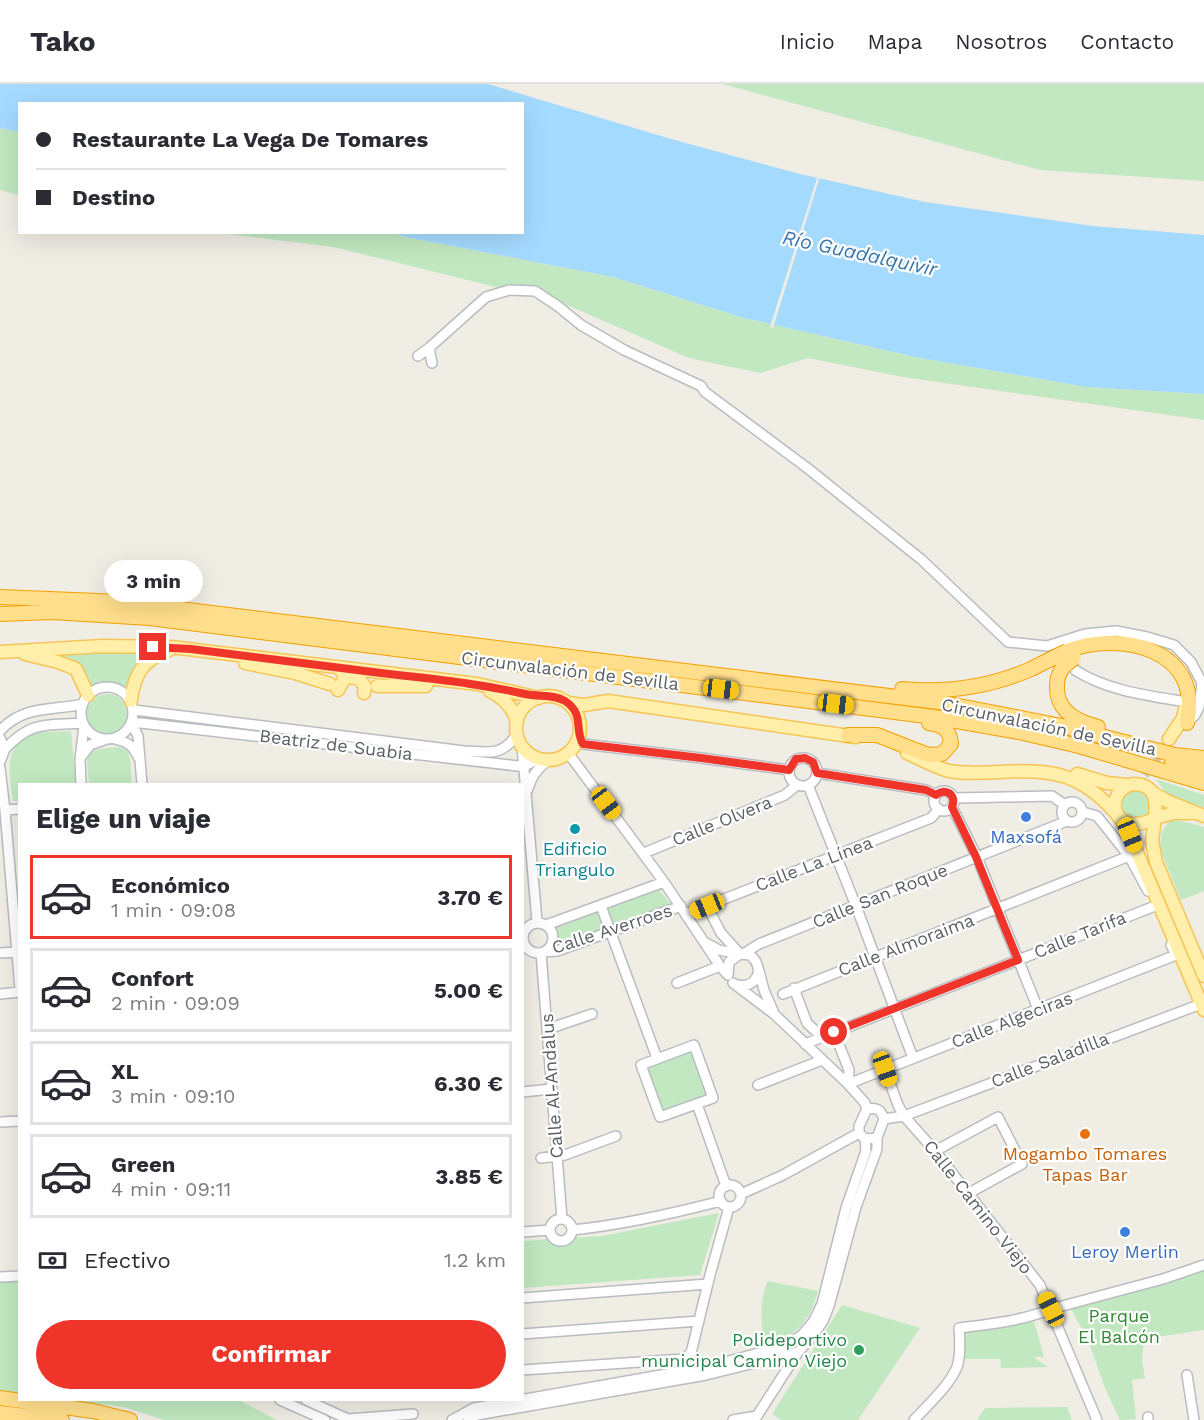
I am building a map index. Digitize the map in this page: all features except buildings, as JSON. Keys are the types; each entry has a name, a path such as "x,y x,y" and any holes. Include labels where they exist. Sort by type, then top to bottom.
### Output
{"highway":[{"path":"0,590 27,590 122,602"},
{"name":"Circunvalación de Sevilla","path":"0,597 122,602 822,687 962,706 1062,726 1175,755 1204,758"},
{"name":"Circunvalación de Sevilla","path":"0,614 52,612 150,618 934,717 1019,732 1079,746 1185,777 1204,785"},
{"path":"0,619 56,617 144,623 168,621"},
{"path":"1138,746 1120,733 1087,724 1068,713 1059,702 1058,677 1062,668 1092,643 1112,642 1149,648 1163,652 1183,665 1193,690 1194,705 1187,723"},
{"path":"822,687 848,682 910,690 949,690 1005,680 1031,669 1072,660 1088,651 1107,649 1142,654 1164,661 1183,680 1187,702"},
{"path":"836,704 872,715 941,726 949,733 951,744 942,754 931,755 877,735 848,735"},
{"path":"1121,741 1139,751 1204,772"},
{"path":"0,1398 18,1400"},
{"path":"23,1401 93,1410 130,1420"},
{"path":"0,1413 62,1420"}],"main road":[{"path":"5,651 103,646 181,648 477,684 539,698 551,696 568,703 584,705 608,701 848,735 884,744 931,765 957,772 1028,771 1067,776 1092,789 1120,818 1138,825 1174,813 1200,814"},
{"path":"153,647 353,676 479,688 502,697 515,712 519,734 530,754 544,759 559,758 568,753 574,746 583,721 608,701"},
{"path":"132,706 132,686 140,670 154,657 169,650"},
{"path":"5,651 58,662 76,669 85,700"},
{"path":"194,653 295,673 334,687 345,678 353,676 394,674"},
{"path":"289,661 302,666 346,672 360,680 365,687 364,693"},
{"path":"376,686 460,686"},
{"path":"519,734 525,707 539,698"},
{"path":"1187,702 1183,718 1172,740 1187,723"},
{"path":"568,703 578,716 579,732"},
{"path":"919,758 958,766 1049,767 1107,783 1149,782 1200,814"},
{"path":"1149,782 1156,804 1152,841 1156,862 1204,976"},
{"path":"1130,784 1118,794 1115,800 1120,818 1132,852 1201,1007"}],"street":[{"path":"418,356 486,297 508,290 535,291 581,325 624,350 701,386 705,392 806,466 922,560 1008,642 1047,646 1085,634 1116,631 1174,645 1191,662 1202,683 1199,707 1187,723"},
{"path":"429,348 432,363"},
{"path":"1072,660 1083,676 1109,686 1187,702"},
{"path":"0,731 17,717 38,709 68,707 85,700 100,688 107,687 121,691 132,706 132,723 138,736 142,783"},
{"path":"85,700 81,717 89,733 126,742 134,748 141,761"},
{"name":"Beatriz de Suabia","path":"132,706 464,751 494,752 510,746 519,734"},
{"path":"80,759 90,745 122,735 132,723"},
{"name":"Beatriz de Suabia","path":"132,723 518,766 544,759"},
{"path":"0,762 5,749 19,735 40,725 84,725"},
{"path":"81,783 80,759 84,725"},
{"path":"579,732 583,744 789,770"},
{"path":"519,734 528,791 542,923 552,932 553,941 548,949 542,952 532,952 524,946"},
{"path":"0,738 5,749"},
{"path":"568,753 644,853 720,966 734,983 774,1014 865,1103 867,1109 859,1126 866,1151 846,1208 822,1304 813,1322 797,1344 798,1352"},
{"path":"805,758 813,762 817,773 814,781 808,785 797,785 791,779 789,770 796,759 805,758"},
{"path":"528,791 530,779 544,759"},
{"path":"0,768 16,889 18,959"},
{"path":"817,773 926,790 936,795"},
{"name":"Calle Olvera","path":"644,853 785,795 797,785"},
{"path":"808,785 913,1058"},
{"path":"936,795 945,791 951,794 1038,1009"},
{"path":"936,795 935,804 939,809 945,811 953,802 1052,796 1065,805"},
{"path":"1070,802 1077,803 1083,812 1077,822 1067,821 1062,815 1065,805 1070,802"},
{"path":"5,810 18,809"},
{"name":"Calle La Línea","path":"684,910 707,906 931,818 939,809"},
{"path":"1083,812 1097,816 1132,852 1155,906"},
{"name":"Calle San Roque","path":"740,954 759,944 1067,821"},
{"name":"Calle Almoraima","path":"783,994 998,909 1132,852"},
{"name":"Calle Averroes","path":"542,923 601,906 664,882"},
{"path":"601,906 657,1058"},
{"path":"707,906 721,933 740,954"},
{"name":"Calle Algeciras","path":"848,1084 1176,955 1155,906"},
{"name":"Calle Tarifa","path":"806,1044 1155,906"},
{"name":"Calle Averroes","path":"542,952 557,951 610,931 684,910"},
{"path":"524,931 528,925 542,923"},
{"path":"706,944 724,952 750,955 758,965 764,990 774,1014"},
{"path":"734,983 742,986 753,982 758,974 759,944"},
{"path":"0,953 17,952"},
{"name":"Calle Al-Andalus","path":"542,952 562,1219"},
{"path":"727,974 729,962 740,954"},
{"path":"677,983 720,966"},
{"path":"794,988 807,1023 822,1037"},
{"path":"764,990 783,994 774,1014"},
{"path":"0,994 18,991"},
{"name":"Calle Saladilla","path":"904,1116 1180,1012 1201,1007"},
{"path":"548,1029 592,1014"},
{"path":"834,1032 849,1070 848,1084"},
{"path":"694,1045 713,1098 660,1117 641,1065 657,1058 694,1045"},
{"path":"758,1084 822,1060"},
{"name":"Calle Camino Viejo","path":"885,1069 904,1116 969,1193 1040,1285 1097,1420"},
{"path":"524,1092 552,1089"},
{"path":"696,1104 726,1186"},
{"path":"733,1420 760,1418 798,1352 812,1338 823,1321 856,1208 877,1149 877,1138 884,1119 881,1112 876,1109 867,1109"},
{"path":"884,1119 904,1116"},
{"path":"935,1151 998,1117 1022,1164 969,1193"},
{"path":"0,1122 18,1121"},
{"path":"541,1158 558,1156 616,1136"},
{"path":"741,1194 862,1136 877,1138"},
{"path":"720,1201 720,1191 726,1186 735,1186 741,1194"},
{"path":"524,1370 684,1359 691,1353 729,1207 739,1202 741,1194"},
{"path":"572,1230 616,1225 668,1215 720,1201 729,1207"},
{"path":"562,1219 568,1222 572,1230 570,1236 561,1240 555,1239 550,1230 554,1222 562,1219"},
{"path":"524,1232 550,1230"},
{"path":"914,1420 939,1394 957,1366 960,1344 959,1328 996,1324 1040,1314 1204,1265"},
{"path":"0,1277 18,1275"},
{"path":"524,1298 708,1284"},
{"path":"524,1334 699,1321"},
{"path":"468,1420 477,1415 706,1375 772,1355 802,1335"},
{"path":"524,1399 798,1352"},
{"path":"772,1355 784,1375"},
{"path":"1187,1375 1194,1420"},
{"path":"282,1401 325,1420"},
{"path":"308,1401 348,1419 414,1413"},
{"path":"452,1420 474,1408 514,1401"}],"green space":[{"path":"722,84 1204,84 1204,181 1040,170"},
{"path":"0,128 18,132 18,195 0,190"},
{"path":"227,234 396,234 613,277 744,318 915,357 1086,387 1204,394 1204,420 903,377 808,358 760,373 689,358 535,291 508,290 334,247"},
{"path":"154,652 128,691 113,683 89,687 78,667 29,653"},
{"path":"107,694 115,695 121,700 126,706 126,722 121,728 115,733 107,734 99,733 93,728 88,722 87,714 88,706 93,700 99,695"},
{"path":"71,731 76,783 18,783 18,801 13,801 10,760 13,751 26,737 45,732"},
{"path":"119,747 127,751 130,758 132,783 89,783 87,764 89,754 99,749"},
{"path":"1156,779 1204,795 1204,807 1169,797"},
{"path":"1136,790 1147,794 1151,805 1147,816 1136,820 1125,816 1121,805 1125,794"},
{"path":"1178,820 1204,827 1204,891 1181,900 1160,849 1162,831 1170,821"},
{"path":"658,888 671,905 612,927 605,908"},
{"path":"600,910 606,929 556,948 558,936 554,927"},
{"path":"692,1051 708,1096 662,1113 645,1068"},
{"path":"719,1213 700,1275 524,1288 524,1241 602,1236"},
{"name":"Parque El Balcón","path":"1204,1268 1204,1330 1156,1337 1143,1347 1142,1361 1145,1378 1132,1380 1136,1419 1120,1420 1105,1388 1088,1340 1070,1307"},
{"path":"18,1279 18,1393 0,1390 0,1281"},
{"path":"768,1281 818,1291 810,1312 799,1327 784,1338 764,1347 762,1305"},
{"name":"Polideportivo municipal Camino Viejo","path":"842,1305 920,1328 858,1420 781,1420 772,1414"},
{"path":"1034,1321 1044,1357 1033,1357 1048,1367 1001,1368 1000,1359 964,1359 964,1331"},
{"path":"74,1401 241,1401 277,1420 164,1420 124,1407"},
{"path":"1067,1407 1072,1420 977,1420 985,1408"}],"water":[{"name":"Río Guadalquivir","path":"0,84 488,84 671,139 800,174 925,202 1093,226 1204,235 1204,394 1086,387 915,357 744,318 613,277 396,234 524,234 524,102 18,102 18,132 0,128"}],"pier":[{"path":"818,175 820,176 773,328 770,327"}],"tunnel":[{"path":"1143,774 1165,745"}],"place":[{"name":"Maxsofá","path":"1026,817"},
{"name":"Edificio Triangulo","path":"575,829"},
{"name":"Mogambo Tomares Tapas Bar","path":"1085,1134"},
{"name":"Leroy Merlin","path":"1125,1232"},
{"name":"Polideportivo municipal Camino Viejo","path":"859,1350"}],"route":[{"path":"153,647 191,649 477,684 539,698 551,696 568,703 575,711 580,727 579,737 583,744 789,770 796,759 805,758 816,765 817,773 926,790 936,795 942,791 948,792 953,796 952,807 976,857 1018,960 834,1032"}]}
